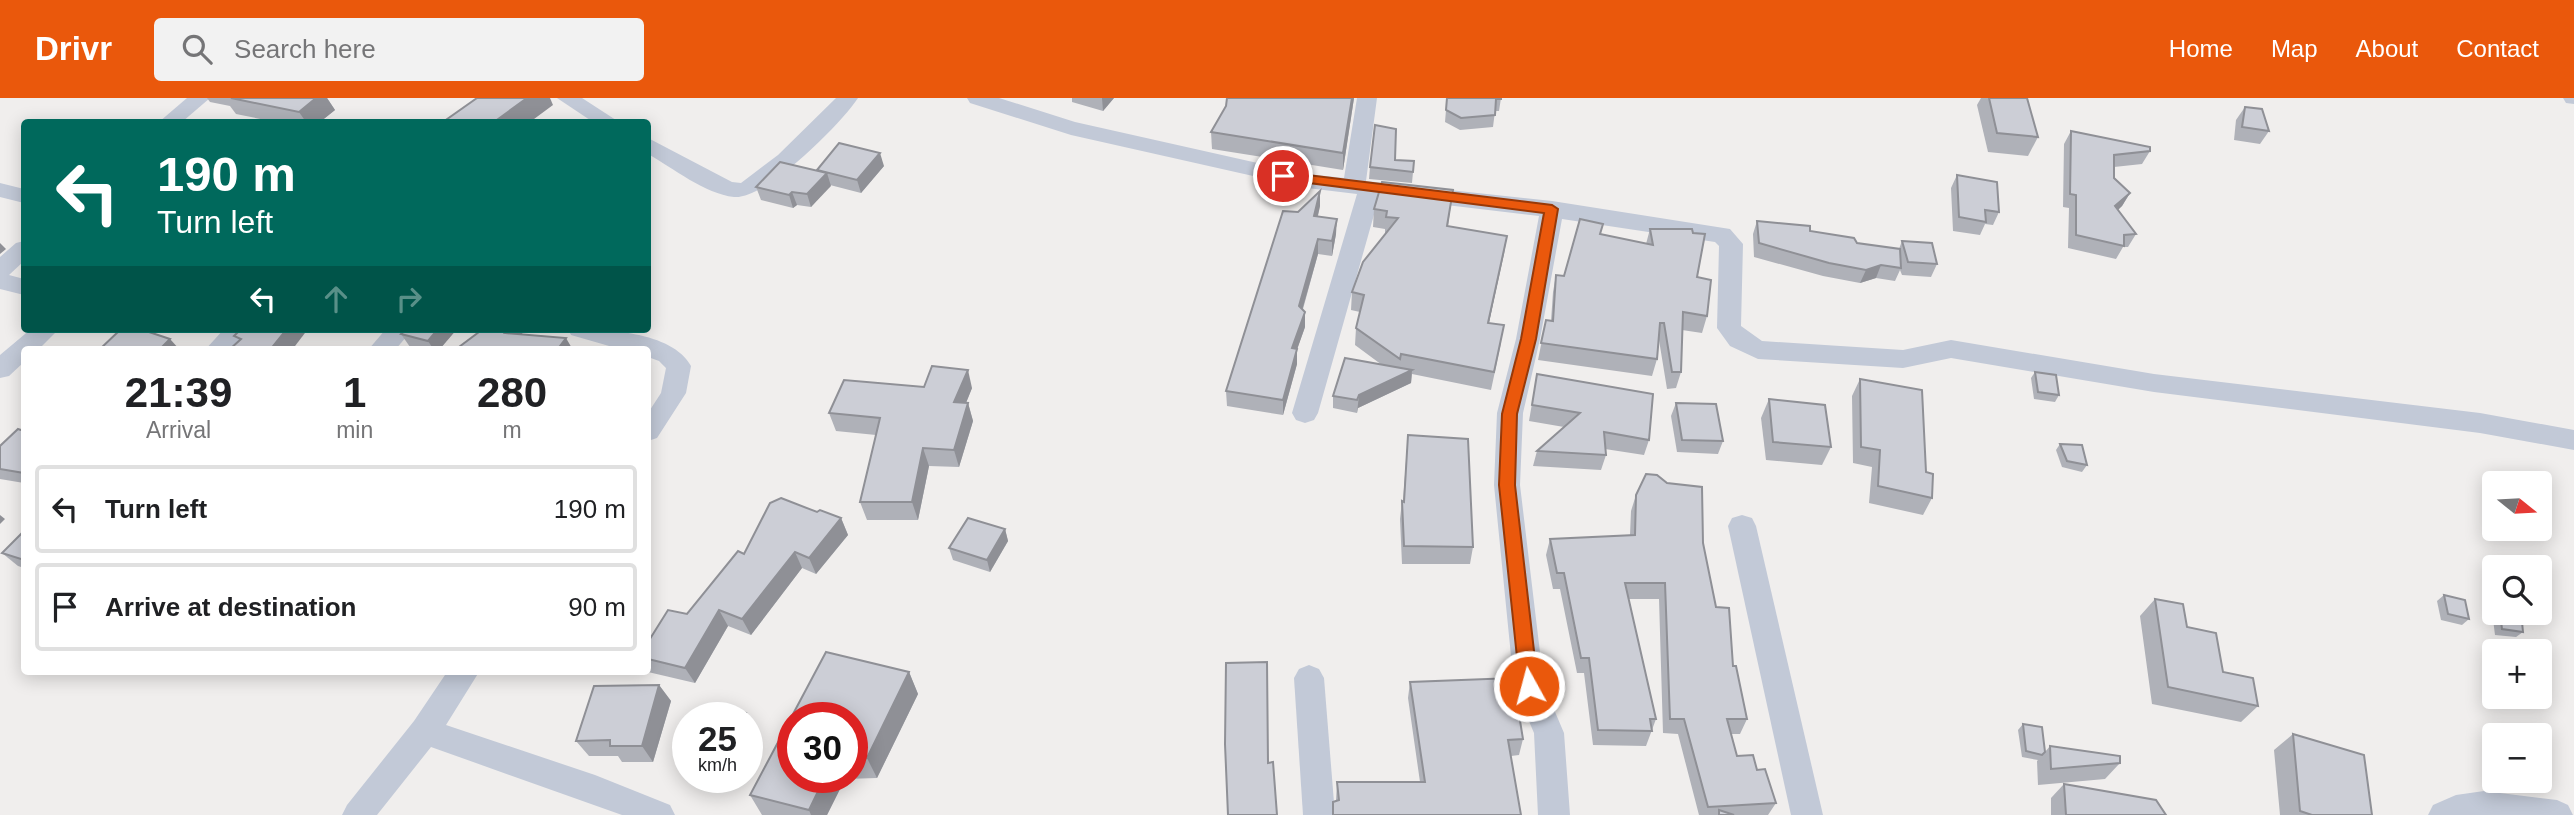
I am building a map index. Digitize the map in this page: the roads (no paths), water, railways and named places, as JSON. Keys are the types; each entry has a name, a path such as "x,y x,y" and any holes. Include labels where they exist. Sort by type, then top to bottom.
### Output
{"street":[{"path":"173,119 200,98"},
{"path":"567,98 603,119"},
{"path":"651,147 727,189 738,191 749,188 771,170 848,98"},
{"path":"976,98 1071,128 1233,166 1362,188 1552,209 1722,235 1731,244 1729,328 1739,340 1758,349 1903,359 1951,349 2154,383 2480,423 2574,440"},
{"path":"1305,413 1362,188 1367,98"},
{"path":"0,190 21,195"},
{"path":"1552,209 1528,339 1510,414 1507,485 1529,686 1549,733 1554,815"},
{"path":"0,270 21,252"},
{"path":"0,281 21,286"},
{"path":"27,346 42,333"},
{"path":"221,346 235,333"},
{"path":"384,346 397,333"},
{"path":"594,333 640,346"},
{"path":"651,349 668,354 679,366 679,383 671,400 651,427"},
{"path":"0,369 21,351"},
{"path":"1742,526 1807,815"},
{"path":"358,815 425,731 462,675"},
{"path":"1309,678 1319,815"},
{"path":"425,731 595,789 659,815"},
{"path":"2444,815 2457,807 2510,808 2557,815"}]}
